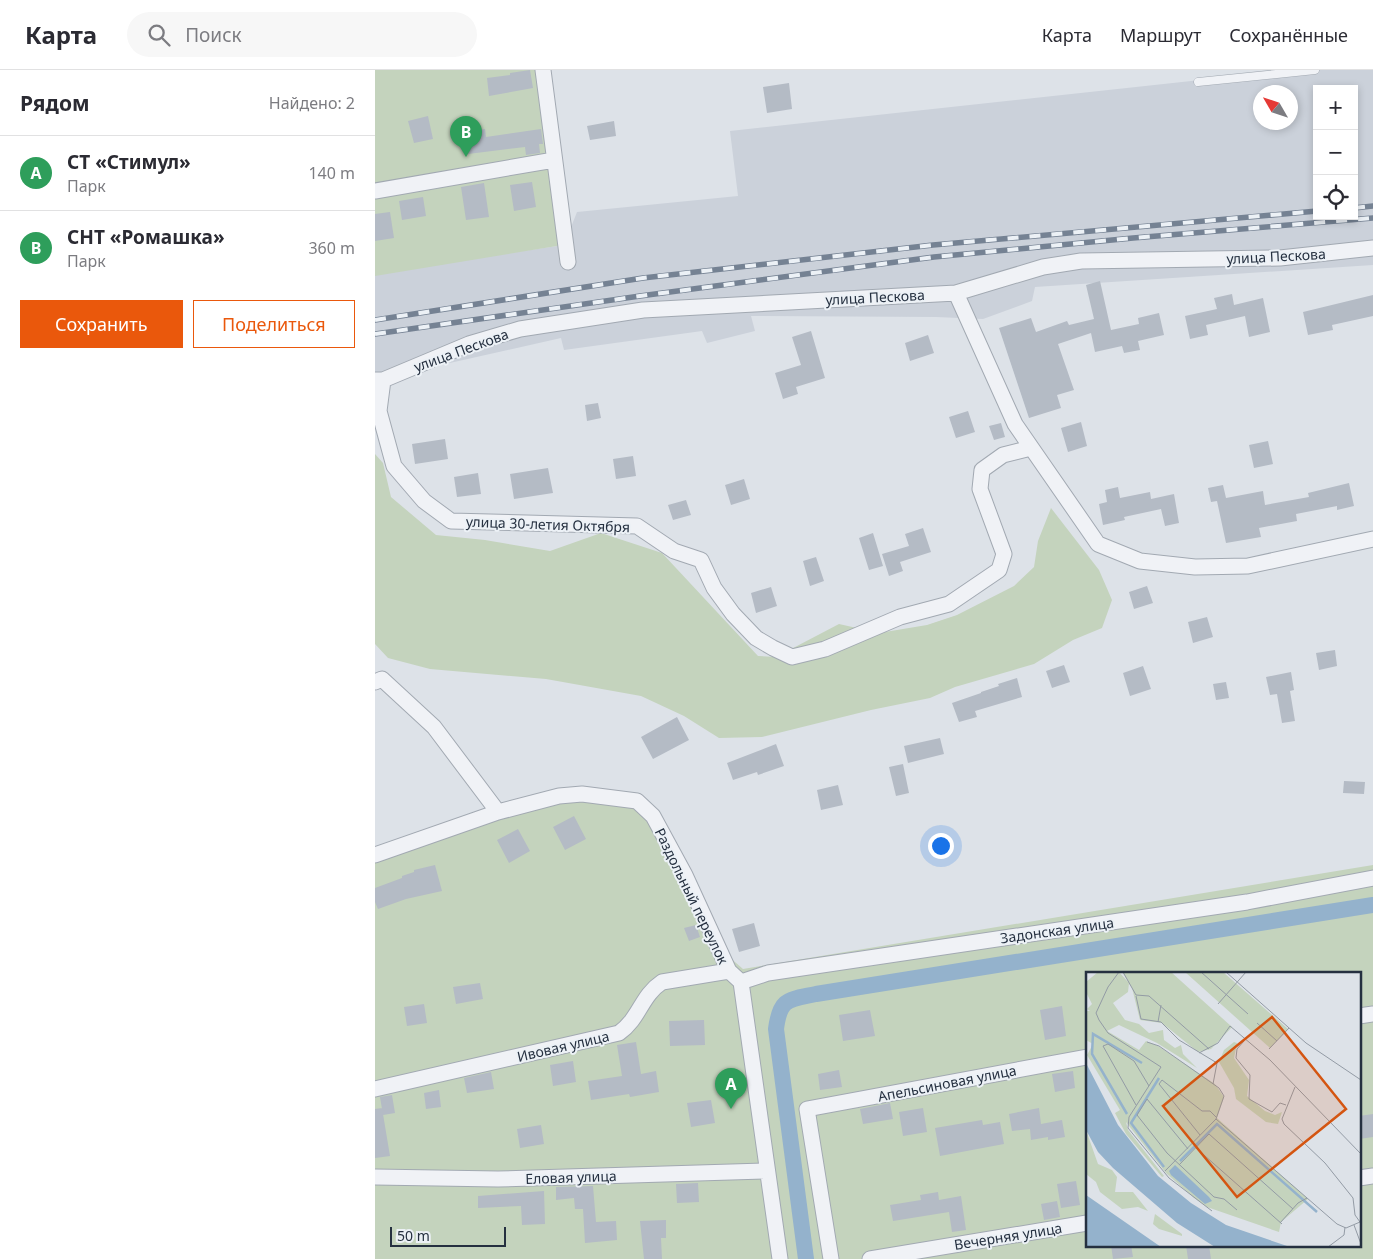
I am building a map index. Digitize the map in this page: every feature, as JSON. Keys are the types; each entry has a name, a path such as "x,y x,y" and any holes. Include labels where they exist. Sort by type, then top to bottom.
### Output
{"street":[{"path":"543,70 568,262"},
{"path":"375,191 554,160"},
{"name":"улица Пескова","path":"379,380 469,344 520,328 643,310 956,293 1043,267 1081,261 1281,258 1373,248"},
{"path":"956,293 1015,424 1097,544 1140,561 1195,567 1248,566 1373,539"},
{"name":"улица 30-летия Октября","path":"379,380 379,411 394,466 425,501 451,521 637,526 674,551 701,560 714,588 733,614 756,638 792,657 825,649 900,617 949,604 999,570 1004,554 980,490 982,470 1003,455 1031,448"},
{"path":"375,682 382,679 434,727 498,812 375,855"},
{"name":"Раздольный переулок","path":"498,812 571,794 637,801 653,816 685,875 729,971 741,982"},
{"name":"Задонская улица","path":"741,982 768,973 1247,902 1373,878"},
{"name":"Ивовая улица","path":"375,1089 619,1033 630,1025 647,997 662,982 729,971"},
{"path":"741,982 779,1259"},
{"name":"Апельсиновая улица","path":"831,1259 807,1109 1086,1057"},
{"name":"Еловая улица","path":"375,1177 498,1179 767,1171"},
{"name":"Вечерняя улица","path":"870,1259 1086,1223"}],"lane":[{"path":"1198,82 1315,70"}],"shaded area":[{"path":"1293,70 1373,70 1373,265 1035,287 1032,301 983,319 751,316 755,331 707,343 702,331 564,350 561,338 405,373 390,386 375,386 375,273 564,245 577,212 738,196 730,131"}],"green space":[{"path":"375,70 544,70 569,244 375,276"},
{"path":"375,454 383,463 391,497 436,535 485,540 550,551 601,533 662,553 758,656 776,657 839,624 879,633 927,625 957,615 1014,586 1034,567 1038,541 1051,508 1099,570 1112,600 1102,628 1073,640 1034,664 955,687 930,698 871,710 762,737 719,738 684,716 641,696 546,679 430,669 388,658 375,644"},
{"path":"607,795 642,805 728,956 743,969 1373,865 1373,1259 375,1259 375,849 511,805"}],"building":[{"path":"530,70 533,88 489,96 487,78"},
{"path":"789,83 792,109 767,113 763,87"},
{"path":"428,116 433,139 414,143 408,121"},
{"path":"614,121 616,136 590,140 587,126"},
{"path":"485,129 486,137 541,129 543,144 539,144 540,153 526,155 525,147 468,154 465,132"},
{"path":"532,182 536,207 514,211 510,185"},
{"path":"484,183 489,217 466,220 461,187"},
{"path":"423,197 426,216 402,220 399,201"},
{"path":"390,212 394,238 375,241 375,214"},
{"path":"1100,281 1111,330 1139,324 1138,318 1159,313 1164,335 1138,341 1140,350 1124,353 1122,346 1095,352 1091,333 1058,344 1074,390 1057,395 1061,408 1029,418 999,328 1031,318 1036,332 1067,321 1069,325 1094,319 1086,285"},
{"path":"1232,294 1234,305 1263,298 1270,332 1249,337 1245,316 1206,325 1208,335 1190,339 1185,316 1217,309 1214,298"},
{"path":"1373,295 1373,316 1332,325 1333,330 1308,335 1303,312"},
{"path":"811,331 825,378 796,387 798,394 783,399 775,373 801,365 792,337"},
{"path":"928,335 934,353 910,361 905,343"},
{"path":"598,403 601,418 587,421 585,405"},
{"path":"968,411 975,432 956,438 949,417"},
{"path":"1081,422 1087,446 1068,452 1061,428"},
{"path":"1001,423 1005,437 994,440 989,426"},
{"path":"445,439 448,459 415,464 412,444"},
{"path":"1268,441 1273,464 1254,468 1249,445"},
{"path":"633,456 636,476 616,479 613,459"},
{"path":"548,468 553,493 514,499 510,474"},
{"path":"478,473 481,494 457,497 454,477"},
{"path":"744,479 750,499 731,505 725,485"},
{"path":"1349,483 1354,506 1337,510 1337,506 1296,514 1297,521 1259,528 1261,537 1226,543 1217,501 1211,502 1208,488 1223,485 1226,498 1263,491 1265,505 1309,497 1308,493"},
{"path":"1118,487 1120,498 1150,492 1151,499 1174,494 1179,523 1165,526 1161,509 1124,517 1125,520 1103,525 1099,504 1107,502 1105,490"},
{"path":"686,500 691,515 673,520 668,505"},
{"path":"923,528 931,552 900,562 903,571 889,576 882,554 909,546 905,534"},
{"path":"873,533 883,566 869,570 859,538"},
{"path":"816,557 824,581 810,586 803,561"},
{"path":"1147,586 1153,603 1134,609 1129,592"},
{"path":"771,587 777,606 756,613 751,593"},
{"path":"1207,617 1213,637 1193,643 1188,622"},
{"path":"1335,650 1337,666 1319,670 1316,653"},
{"path":"1064,665 1070,682 1052,688 1046,671"},
{"path":"1143,666 1151,689 1130,696 1123,673"},
{"path":"1291,672 1294,690 1290,691 1295,721 1282,723 1277,694 1270,695 1266,677"},
{"path":"1017,678 1022,697 975,711 977,717 959,722 952,703"},
{"path":"1226,682 1229,698 1216,700 1213,684"},
{"path":"677,717 689,740 653,759 641,737"},
{"path":"940,738 944,754 908,763 904,746"},
{"path":"776,744 784,766 758,775 757,772 733,780 727,763"},
{"path":"903,764 909,793 896,796 889,767"},
{"path":"1344,781 1365,782 1364,794 1343,793"},
{"path":"838,785 843,805 821,810 817,790"},
{"path":"574,816 586,839 565,850 553,827"},
{"path":"518,829 530,851 509,863 497,840"},
{"path":"435,865 442,891 406,899 378,909 375,902 375,888 402,878 402,876 414,872 414,870"},
{"path":"754,923 760,946 739,952 732,929"},
{"path":"696,925 700,937 689,941 684,928"},
{"path":"480,983 483,999 456,1004 453,987"},
{"path":"424,1004 427,1023 407,1026 404,1007"},
{"path":"1062,1006 1066,1036 1045,1040 1040,1010"},
{"path":"870,1010 875,1036 843,1041 839,1015"},
{"path":"704,1020 705,1045 670,1046 669,1021"},
{"path":"636,1042 641,1074 656,1071 659,1092 630,1097 629,1094 591,1100 588,1081 622,1076 617,1045"},
{"path":"573,1061 576,1082 553,1086 550,1065"},
{"path":"839,1070 842,1087 820,1090 818,1074"},
{"path":"1073,1071 1075,1088 1055,1092 1052,1074"},
{"path":"491,1072 494,1089 467,1093 464,1078"},
{"path":"439,1090 441,1107 426,1109 424,1093"},
{"path":"392,1095 395,1113 383,1115 380,1097"},
{"path":"711,1100 715,1123 691,1127 687,1103"},
{"path":"890,1103 893,1119 863,1124 860,1109"},
{"path":"382,1108 390,1156 375,1158 375,1109"},
{"path":"923,1108 927,1132 903,1136 899,1112"},
{"path":"1039,1108 1041,1124 1062,1120 1065,1137 1031,1140 1030,1129 1012,1131 1009,1114"},
{"path":"1373,1114 1373,1137 1361,1139 1361,1116"},
{"path":"982,1120 983,1125 1000,1122 1004,1144 940,1156 935,1128"},
{"path":"541,1125 544,1144 520,1148 517,1129"},
{"path":"1076,1181 1080,1205 1061,1208 1057,1184"},
{"path":"698,1183 699,1202 677,1203 676,1184"},
{"path":"593,1186 596,1222 616,1221 617,1240 585,1243 583,1209 575,1209 574,1198 556,1200 556,1187"},
{"path":"544,1191 545,1224 522,1225 521,1206 478,1208 478,1196"},
{"path":"938,1192 939,1200 961,1196 966,1230 952,1232 949,1212 893,1221 890,1205 921,1200 920,1195"},
{"path":"1057,1201 1060,1217 1044,1220 1041,1204"},
{"path":"666,1220 666,1238 661,1238 662,1259 644,1259 640,1221"},
{"path":"1111,1246 1131,1246 1133,1257 1113,1259"},
{"path":"1186,1246 1209,1246 1211,1259 1188,1259"}],"waterway":[{"path":"806,1259 776,1029 780,1011 787,1002 816,994 1373,905"}],"railway":[{"path":"1358,208 1373,206"},
{"path":"375,320 643,278 933,245 1313,211"},
{"path":"375,334 934,257 1373,218"}],"place":[{"name":"СНТ «Ромашка»","path":"466,157"},
{"name":"СТ «Стимул»","path":"731,1109"}]}
